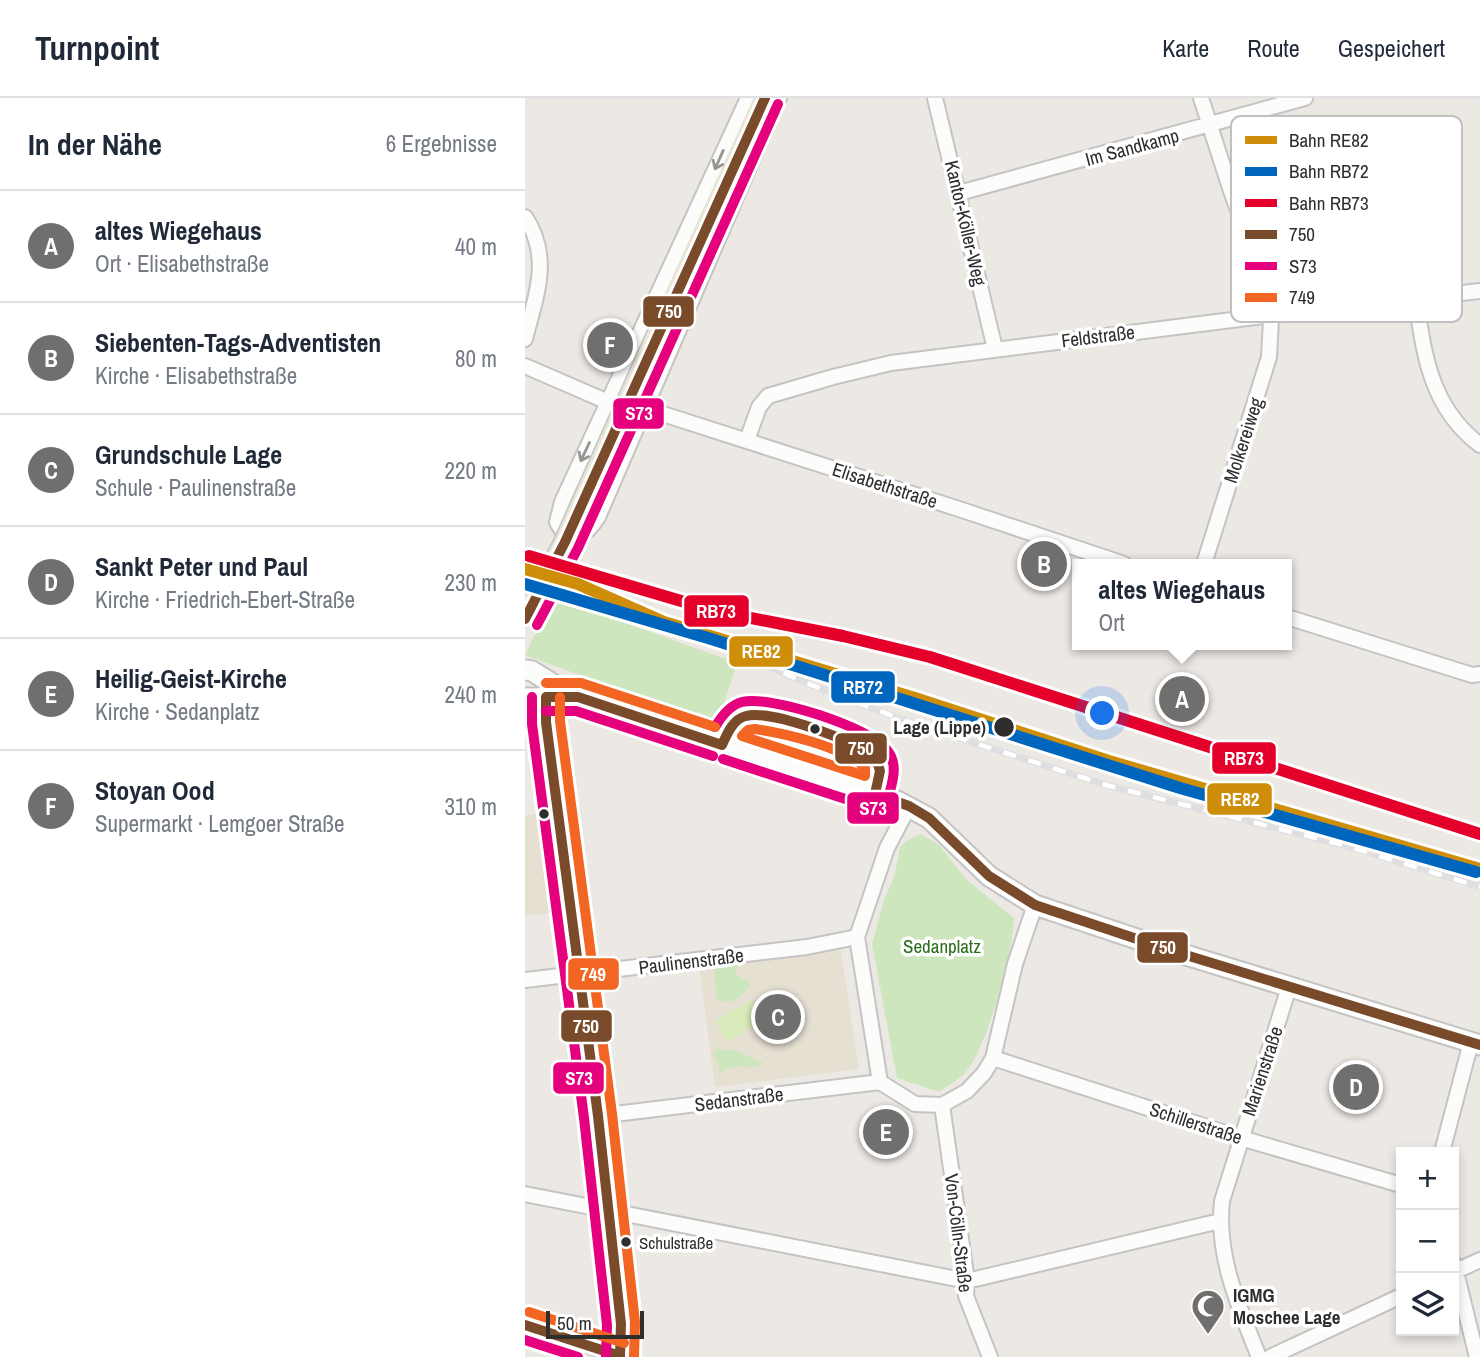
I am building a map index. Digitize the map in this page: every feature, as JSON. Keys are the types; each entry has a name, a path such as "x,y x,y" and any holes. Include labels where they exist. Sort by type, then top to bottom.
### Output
{"main road":[{"path":"525,619 565,542 758,102"},
{"path":"525,670 532,671 548,690"},
{"path":"525,698 548,690 572,696 909,806 945,831 989,876 1035,905 1475,1044"}],"street":[{"path":"758,102 608,402 558,513 557,522 560,528 572,535 581,536 589,531 598,517 779,98"},
{"name":"Kantor-Köller-Weg","path":"935,98 995,349"},
{"name":"Molkereiweg","path":"1201,98 1231,191"},
{"name":"Im Sandkamp","path":"1242,116 1305,98"},
{"name":"Im Sandkamp","path":"959,193 1231,119"},
{"path":"525,217 535,232 541,275 525,339"},
{"name":"Feldstraße","path":"1462,293 1480,291"},
{"name":"Feldstraße","path":"747,440 759,407 768,396 833,377 891,363 1231,320"},
{"name":"Molkereiweg","path":"1206,559 1269,357 1272,322"},
{"path":"1419,322 1425,361 1444,407 1463,433 1480,445"},
{"name":"Elisabethstraße","path":"525,366 608,402 645,407 1109,559"},
{"path":"1292,619 1472,675 1480,674"},
{"path":"525,1325 620,1356 621,1324 598,1116 546,722 548,690"},
{"path":"909,806 887,848 857,937 880,1082 915,1104 942,1105 967,1091 984,1073 993,1058 1015,964 1035,905"},
{"name":"Paulinenstraße","path":"525,980 807,947 857,937"},
{"name":"Marienstraße","path":"1259,1357 1231,1287 1220,1221 1221,1201 1289,987"},
{"path":"1444,1147 1475,1044"},
{"name":"Schillerstraße","path":"993,1058 1241,1138 1396,1184"},
{"name":"Sedanstraße","path":"598,1116 880,1082"},
{"name":"Von-Cölln-Straße","path":"942,1105 967,1281 966,1296 990,1357"},
{"path":"525,1194 967,1281 1220,1221"},
{"path":"1459,1268 1480,1260"},
{"path":"1456,1273 1477,1357"},
{"path":"1270,1357 1396,1298"}],"shaded area":[{"path":"544,813 555,912 525,916 525,816"},
{"path":"840,946 859,1069 715,1087 699,964"}],"green space":[{"path":"553,597 737,663 717,725 525,655"},
{"name":"Sedanplatz","path":"921,834 939,845 967,880 1014,918 1004,975 982,1044 965,1073 939,1092 897,1078 872,944 884,900 895,874 900,847"},
{"path":"741,962 735,973 742,979 747,978 750,987 735,1000 721,1001 716,997 714,966"},
{"path":"753,999 765,1019 727,1042 715,1021"},
{"path":"719,1048 724,1051 732,1049 764,1063 753,1067 732,1067 720,1074 717,1072 720,1068 712,1054"}],"railway":[{"path":"525,562 578,584"},
{"path":"664,622 814,686 906,721 1106,785 1347,846 1480,887"}],"rail line":[{"name":"RB73","path":"529,556 715,611 843,636 930,657 1480,834"},
{"name":"RE82","path":"525,569 578,584 664,622 915,698 1109,761 1480,869"},
{"name":"RB72","path":"525,584 708,638 1180,788 1476,872"}],"transit line":[{"name":"750","path":"525,619 565,542 765,98"},
{"name":"S73","path":"537,625 578,548 778,104"},
{"name":"749","path":"546,683 581,683 715,727"},
{"name":"S73","path":"532,697 532,724 584,1118 607,1325 606,1356"},
{"name":"750","path":"546,697 546,722 598,1116 621,1324 620,1356"},
{"name":"750","path":"546,697 578,697 722,745"},
{"name":"749","path":"560,697 560,721 612,1114 635,1322 634,1356"},
{"name":"S73","path":"715,727 723,715 742,702 756,701 796,708 841,723 877,741 890,755 893,775 887,801 873,808 723,759"},
{"name":"S73","path":"546,711 576,711 713,756"},
{"name":"750","path":"722,745 734,724 746,716 774,717 813,728 850,743 876,758 880,771 875,794"},
{"name":"749","path":"755,729 827,747 865,767 865,776 742,736 748,730 755,729"},
{"name":"750","path":"875,794 909,806 929,818 989,876 1035,905 1176,952 1480,1045"},
{"name":"749","path":"529,1312 624,1343"},
{"name":"750","path":"525,1325 620,1356"},
{"name":"S73","path":"525,1340 578,1357"}],"place":[{"name":"Stoyan Ood","path":"610,345"},
{"name":"Siebenten-Tags-Adventisten","path":"1044,564"},
{"name":"altes Wiegehaus","path":"1182,699"},
{"name":"Lage (Lippe)","path":"1004,727"},
{"name":"Grundschule Lage","path":"778,1017"},
{"name":"Sankt Peter und Paul","path":"1356,1087"},
{"name":"Heilig-Geist-Kirche","path":"886,1132"},
{"name":"Schulstraße","path":"626,1242"},
{"name":"IGMG Moschee Lage","path":"1208,1336"}]}
